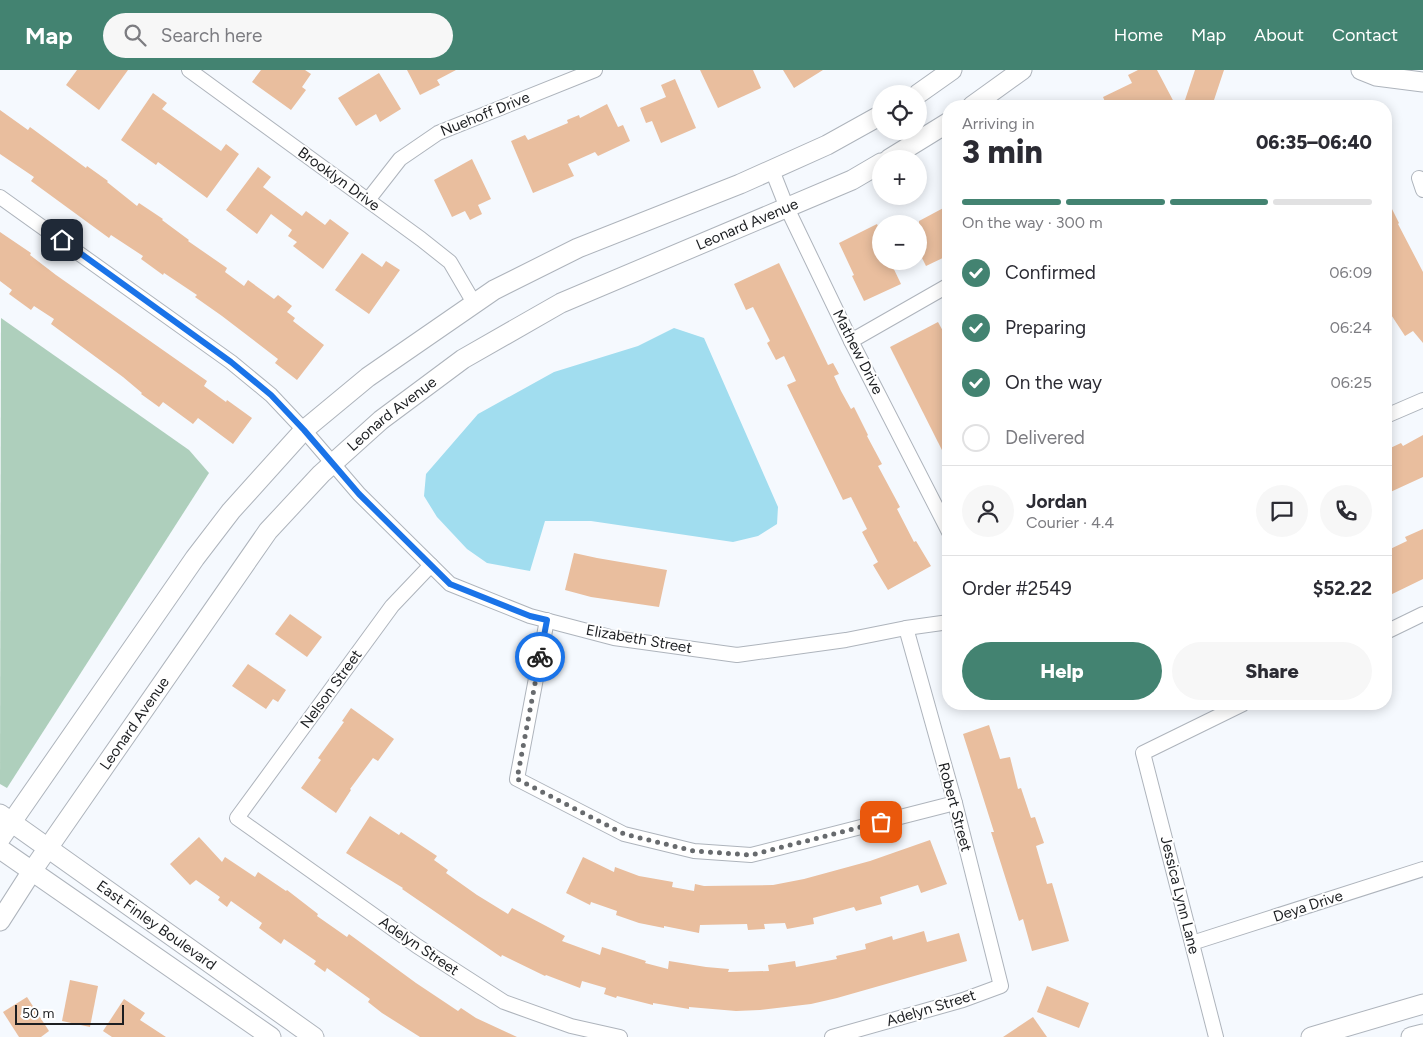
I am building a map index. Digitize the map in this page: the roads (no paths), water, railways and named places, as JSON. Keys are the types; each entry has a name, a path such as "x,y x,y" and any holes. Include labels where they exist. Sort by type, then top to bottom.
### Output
{"street":[{"name":"Brooklyn Drive","path":"189,70 204,74 368,200 421,238 450,262 474,303"},
{"name":"Nuehoff Drive","path":"368,200 400,159 438,133 593,70"},
{"path":"927,88 952,70"},
{"path":"980,100 1022,70"},
{"path":"1361,70 1376,76 1423,82"},
{"path":"0,839 6,818 230,510 304,430 368,377 494,290 578,248 772,170 827,145 872,120"},
{"path":"904,150 942,126"},
{"name":"Leonard Avenue","path":"0,921 32,871 268,531 321,474 381,420 463,359 561,303 852,180 872,168"},
{"name":"Mathew Drive","path":"772,170 787,208 942,518"},
{"name":"Elizabeth Street","path":"0,197 231,362 271,395 334,462 359,494 450,584 530,616 614,638 737,655 846,640 942,623"},
{"path":"852,341 942,289"},
{"path":"1392,413 1423,400"},
{"name":"Nelson Street","path":"237,818 392,606 431,565"},
{"path":"1392,629 1423,614"},
{"path":"547,620 517,779 624,834 694,851 751,855 955,803"},
{"name":"Robert Street","path":"906,628 955,803 1001,986"},
{"name":"Jessica Lynn Lane","path":"1216,1037 1143,753 1230,710"},
{"name":"East Finley Boulevard","path":"6,818 314,1037"},
{"name":"Adelyn Street","path":"237,818 417,946 504,1002 571,1026 620,1037"},
{"name":"East Finley Boulevard","path":"0,849 271,1037"},
{"name":"Deya Drive","path":"1192,943 1423,869"},
{"name":"Adelyn Street","path":"832,1037 963,1000 1001,986"},
{"path":"1311,1037 1423,1004"},
{"path":"1411,1037 1423,1034"}],"water":[{"path":"674,328 704,338 778,507 777,524 758,536 733,542 591,521 545,521 530,571 487,563 467,549 437,517 424,496 426,474 478,414 554,372 638,346"}]}
